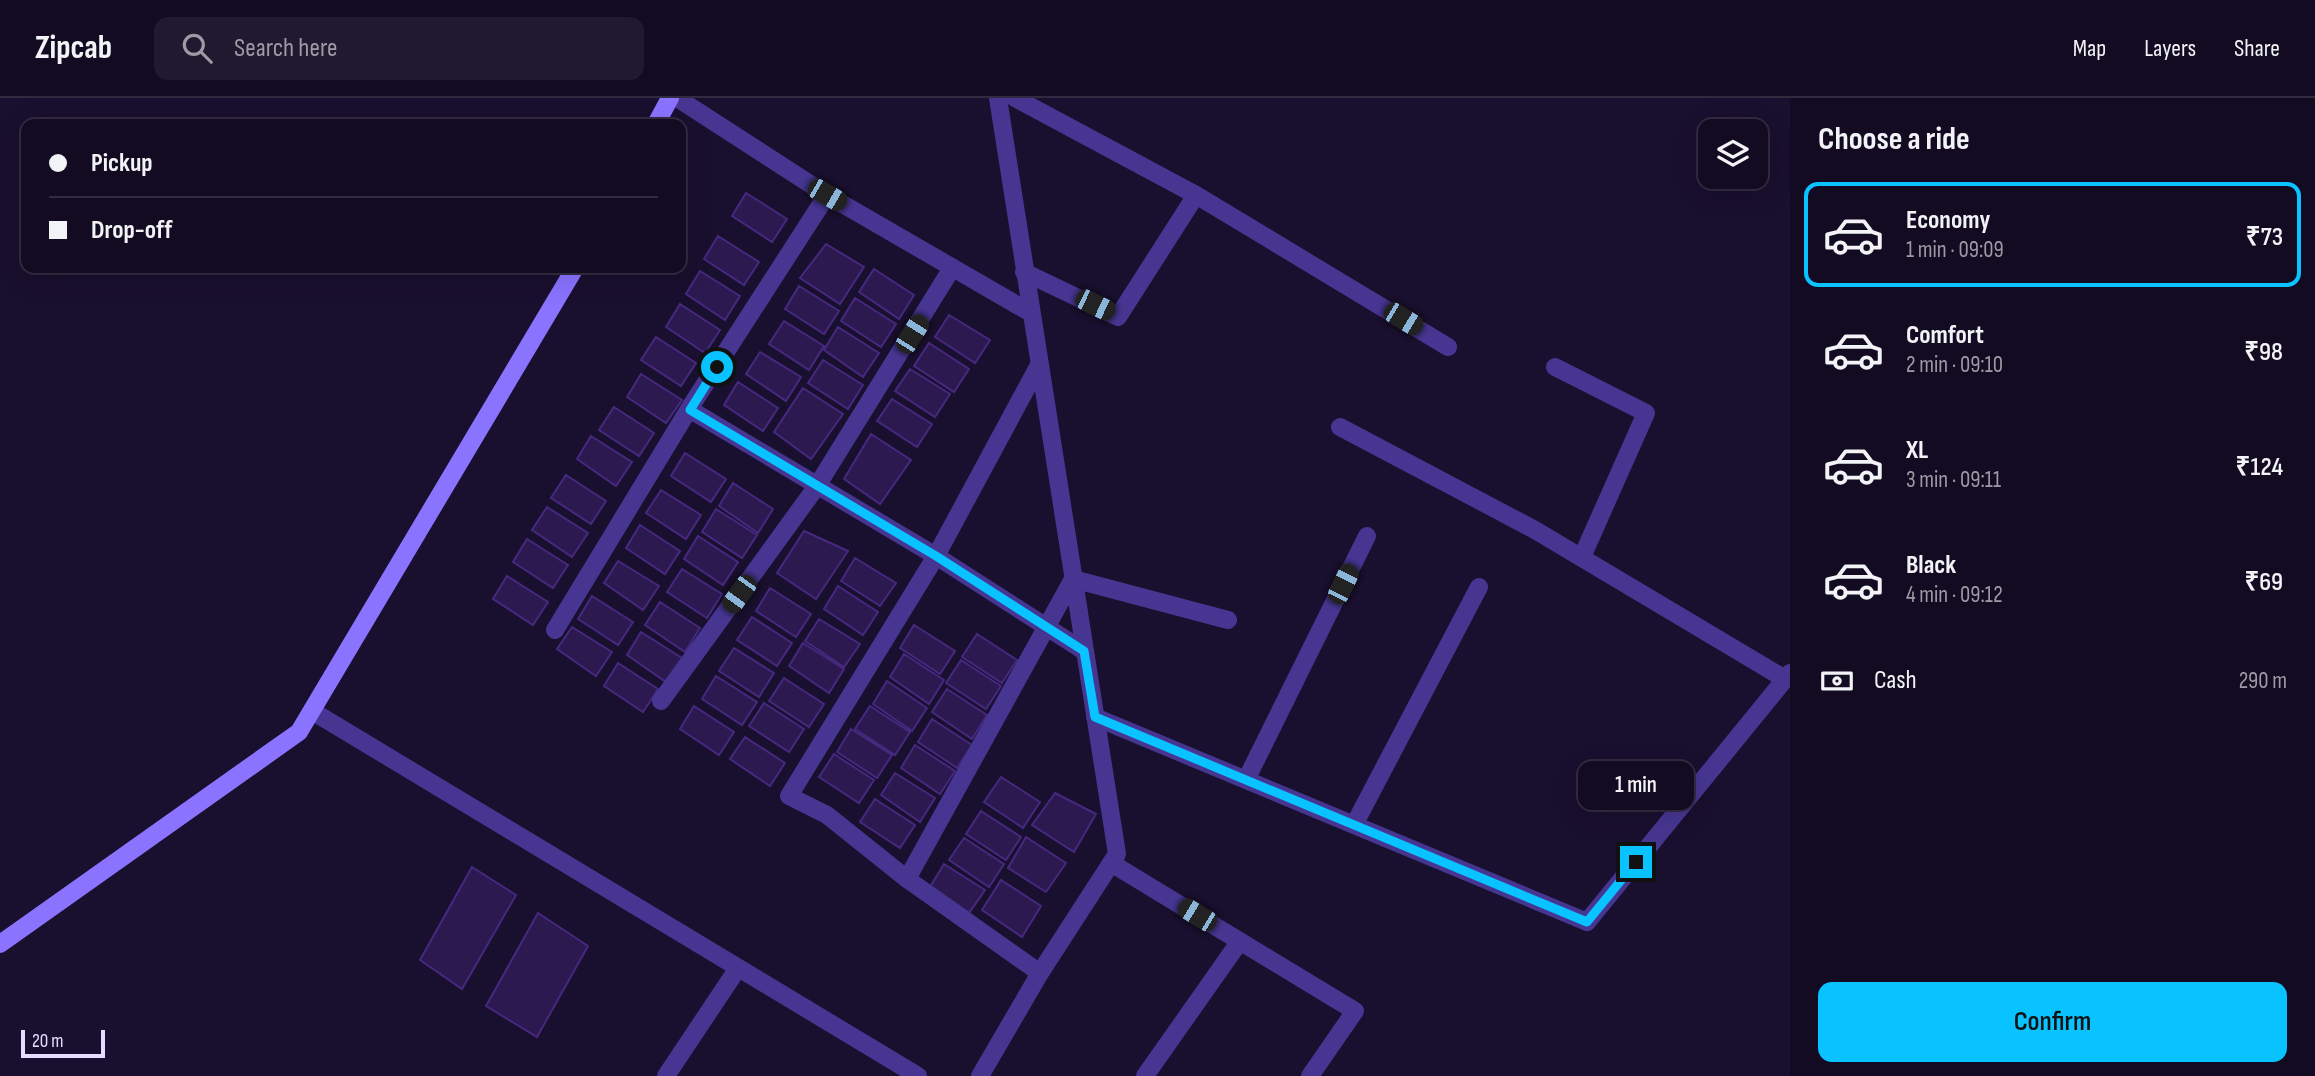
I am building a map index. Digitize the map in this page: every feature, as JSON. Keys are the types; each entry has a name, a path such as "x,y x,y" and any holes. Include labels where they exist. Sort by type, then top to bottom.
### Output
{"main road":[{"path":"659,119 670,98"},
{"path":"0,944 299,732 572,273"}],"street":[{"path":"677,98 827,195 1031,313"},
{"path":"980,1076 1041,973 1117,854 998,98"},
{"path":"1015,98 1196,195 1448,347"},
{"path":"555,630 690,410 827,195"},
{"path":"1024,272 1118,317 1196,195"},
{"path":"661,701 817,486 952,268"},
{"path":"1039,365 936,556 789,796 827,815 907,879 1041,973"},
{"path":"1555,367 1646,413 1582,557"},
{"path":"690,410 936,556 1084,651"},
{"path":"1095,717 1587,922 1788,676 1535,530 1340,427"},
{"path":"1246,780 1367,536"},
{"path":"1073,579 1228,620"},
{"path":"907,879 1073,579"},
{"path":"1354,825 1479,587"},
{"path":"312,711 918,1076"},
{"path":"1111,863 1355,1011 1310,1076"},
{"path":"1145,1076 1240,941"},
{"path":"666,1076 738,968"}],"building":[{"path":"746,193 787,219 772,242 732,216"},
{"path":"718,236 759,262 744,285 704,259"},
{"path":"826,244 864,267 840,304 800,278"},
{"path":"874,269 914,295 899,319 859,292"},
{"path":"700,271 740,296 725,320 686,294"},
{"path":"799,286 839,311 824,334 785,309"},
{"path":"855,298 896,324 881,347 841,321"},
{"path":"680,304 720,330 705,353 666,327"},
{"path":"949,315 990,340 975,363 935,337"},
{"path":"784,321 824,346 809,370 769,344"},
{"path":"838,327 879,353 863,377 824,350"},
{"path":"656,337 696,363 681,386 641,360"},
{"path":"929,343 969,369 954,392 914,366"},
{"path":"760,352 801,377 786,401 746,374"},
{"path":"823,360 863,385 848,409 808,383"},
{"path":"910,369 950,394 935,417 895,391"},
{"path":"641,374 682,400 666,423 627,397"},
{"path":"738,382 778,408 763,431 724,405"},
{"path":"803,388 843,414 811,459 774,432"},
{"path":"892,399 932,424 917,447 877,421"},
{"path":"614,407 654,433 639,456 599,430"},
{"path":"871,434 911,460 880,504 844,479"},
{"path":"591,436 632,462 616,486 577,459"},
{"path":"685,453 726,479 711,502 671,476"},
{"path":"566,475 606,501 591,524 551,498"},
{"path":"733,483 773,509 758,533 719,506"},
{"path":"661,490 701,515 686,539 646,513"},
{"path":"547,507 588,533 572,557 532,530"},
{"path":"716,509 757,535 742,558 702,532"},
{"path":"640,525 680,551 665,574 626,548"},
{"path":"804,531 848,551 816,599 777,573"},
{"path":"698,536 738,562 723,585 684,559"},
{"path":"527,539 568,565 553,588 513,562"},
{"path":"855,558 896,583 880,606 841,581"},
{"path":"618,561 659,586 643,610 604,583"},
{"path":"682,569 722,594 707,618 667,592"},
{"path":"507,576 548,602 533,625 493,599"},
{"path":"838,586 878,612 863,635 824,609"},
{"path":"770,588 811,614 796,637 756,611"},
{"path":"592,596 633,622 618,645 578,619"},
{"path":"660,602 700,628 685,652 645,625"},
{"path":"752,617 792,643 777,666 737,640"},
{"path":"819,619 860,644 844,667 805,641"},
{"path":"914,625 955,651 940,674 900,648"},
{"path":"572,627 612,652 596,676 557,649"},
{"path":"641,632 682,658 666,682 627,655"},
{"path":"977,634 1017,660 1002,683 962,657"},
{"path":"803,643 844,669 829,693 789,666"},
{"path":"734,648 774,673 759,697 719,671"},
{"path":"904,654 944,680 929,704 890,677"},
{"path":"961,660 1001,686 986,709 946,683"},
{"path":"618,663 658,689 643,712 604,686"},
{"path":"716,676 757,702 742,725 702,699"},
{"path":"784,678 824,704 809,727 769,701"},
{"path":"887,681 927,708 912,731 873,704"},
{"path":"947,689 987,715 972,739 932,712"},
{"path":"764,703 804,729 789,752 749,726"},
{"path":"694,706 734,732 719,755 680,729"},
{"path":"870,706 910,732 895,755 855,729"},
{"path":"932,719 972,745 957,768 918,742"},
{"path":"851,729 892,755 877,778 837,752"},
{"path":"745,737 785,763 770,786 730,759"},
{"path":"915,745 955,771 940,794 901,768"},
{"path":"834,754 874,780 859,803 819,777"},
{"path":"895,773 935,798 920,822 881,795"},
{"path":"1001,777 1040,802 1023,828 984,802"},
{"path":"1055,793 1096,814 1074,852 1032,825"},
{"path":"875,799 915,825 900,848 860,822"},
{"path":"981,811 1021,837 1006,860 966,834"},
{"path":"1026,837 1066,863 1046,892 1008,868"},
{"path":"964,838 1004,864 989,887 949,860"},
{"path":"944,864 985,890 969,913 930,887"},
{"path":"472,867 516,895 462,989 420,960"},
{"path":"1001,880 1041,906 1022,937 982,910"},
{"path":"538,913 588,946 537,1037 486,1006"}],"route":[{"path":"717,367 690,410 936,556 1084,651 1095,717 1587,922 1636,862"}]}
